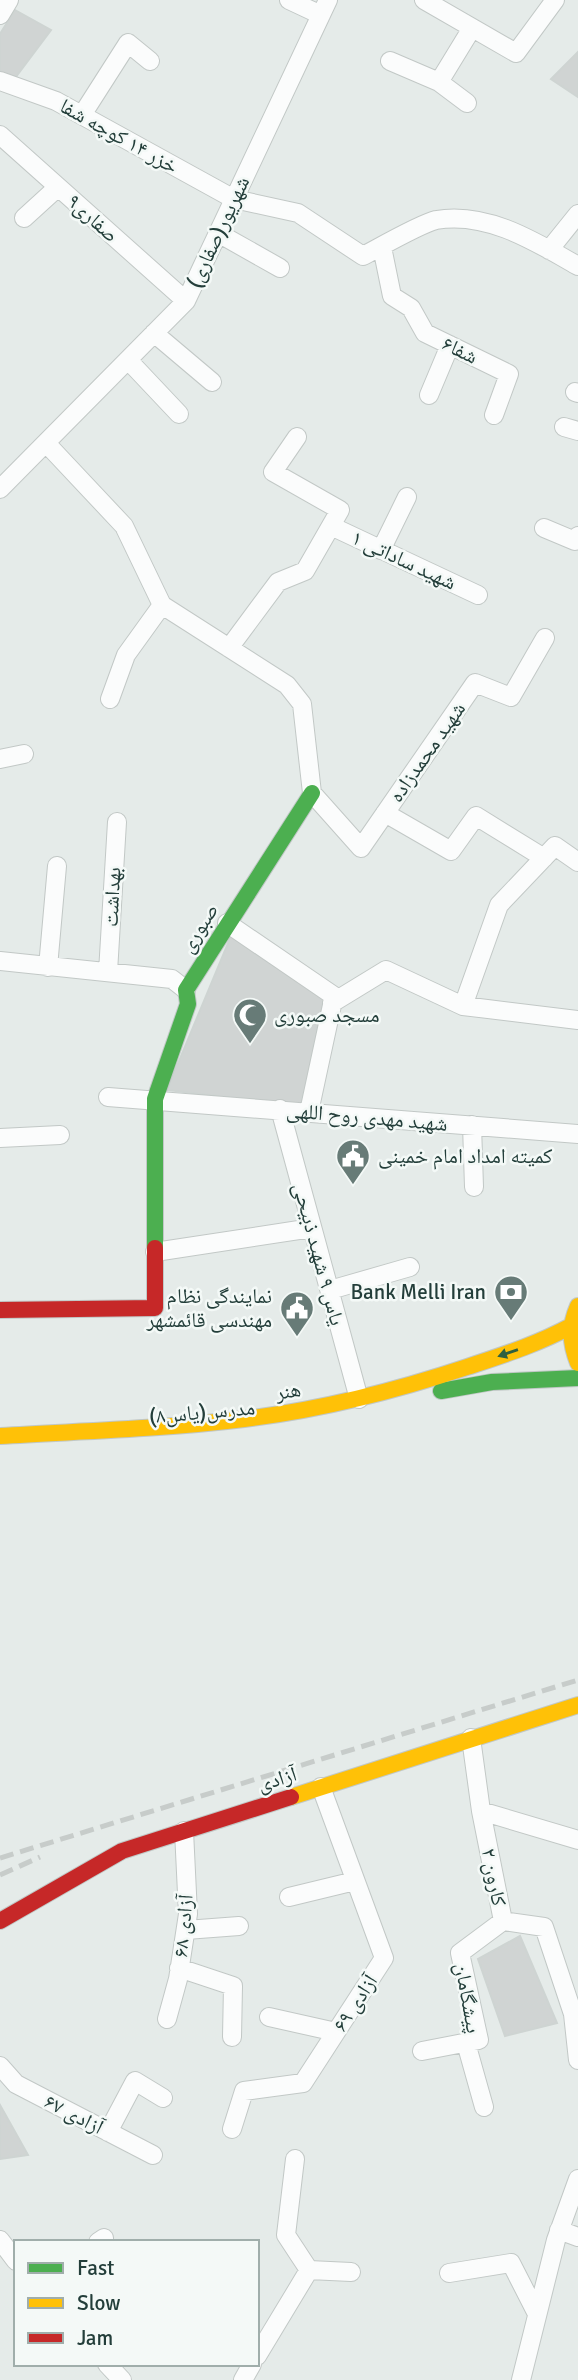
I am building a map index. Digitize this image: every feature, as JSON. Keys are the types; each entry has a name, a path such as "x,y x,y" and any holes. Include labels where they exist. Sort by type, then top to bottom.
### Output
{"main road":[{"name":"صبوری","path":"0,1310 155,1308 155,1099 188,1004 186,990 312,793"},
{"path":"578,1306 571,1326 572,1349 578,1363"},
{"name":"هنر","path":"0,1436 221,1421 281,1414 359,1399 443,1376 546,1340 571,1326"},
{"name":"مدرس(یاس۸)","path":"0,1447 132,1440 281,1426 509,1379 578,1378"},
{"name":"آزادی","path":"0,1921 122,1851 578,1704"}],"street":[{"path":"0,15 9,0"},
{"path":"289,0 324,7"},
{"path":"424,0 451,7 472,27 516,52 555,0"},
{"name":"شهریور(صفاری)","path":"4,479 46,443 186,301 324,7"},
{"path":"439,82 472,27"},
{"path":"82,115 128,43 150,61"},
{"path":"390,61 439,82 467,103"},
{"name":"خزر ۱۴ کوچه شفا","path":"2,86 57,101 234,199 298,214 363,256 382,247"},
{"name":"صفاری۹","path":"0,135 186,301"},
{"path":"24,218 58,187"},
{"path":"549,250 578,214"},
{"path":"382,247 435,220 472,219 515,232 578,266"},
{"path":"218,233 280,268"},
{"name":"شفا۶","path":"382,247 392,296 411,308 425,333 509,374 494,415"},
{"path":"154,333 212,382"},
{"path":"429,395 450,345"},
{"path":"128,360 178,414"},
{"path":"229,648 278,582 305,571 340,510 273,472 297,438"},
{"path":"46,443 124,526 162,605 287,685 302,704 312,793"},
{"path":"381,550 407,497"},
{"name":"شهید ساداتی ۱","path":"331,526 478,595"},
{"path":"544,528 575,541 578,536"},
{"path":"110,699 126,655 162,605"},
{"name":"شهید محمدزاده","path":"312,793 361,848 475,683 511,697 545,638"},
{"path":"0,759 24,754"},
{"path":"385,813 451,851 476,816 544,858"},
{"name":"بهداشت","path":"108,972 117,822"},
{"path":"463,1006 499,905 555,846 578,862"},
{"path":"48,967 57,866"},
{"path":"227,923 334,996 309,1112"},
{"path":"0,961 172,979 186,990"},
{"path":"332,1003 386,970 463,1006 578,1020"},
{"name":"شهید مهدی روح اللهی","path":"107,1097 578,1134"},
{"name":"یاس ۹ شهید ذبیحی","path":"280,1110 359,1399"},
{"path":"472,1125 474,1186"},
{"path":"0,1138 60,1135"},
{"path":"155,1252 312,1228"},
{"path":"330,1290 410,1267"},
{"name":"کارون ۲","path":"471,1738 481,1811 503,1921 544,1927 573,2014 578,2060"},
{"name":"آزادی ۶۹","path":"232,2129 244,2091 303,2083 384,1958 321,1787"},
{"path":"481,1811 578,1840"},
{"name":"آزادی ۶۸","path":"167,2019 188,1914 184,1831"},
{"path":"289,1897 355,1881"},
{"name":"پیشگامان","path":"422,2051 479,2040 460,1953 503,1921"},
{"path":"186,1930 239,1926"},
{"path":"179,1968 233,1986 232,2036"},
{"path":"269,2017 336,2032"},
{"path":"466,2043 484,2108"},
{"name":"آزادی ۶۷","path":"0,2066 16,2084 153,2155"},
{"path":"108,2132 135,2081 163,2098"},
{"path":"295,2159 286,2235 309,2270"},
{"path":"521,2380 559,2230 578,2179"},
{"path":"559,2230 578,2237"},
{"path":"0,2240 14,2258"},
{"path":"449,2273 511,2263 537,2314"},
{"path":"309,2270 351,2272"},
{"path":"259,2353 309,2270"},
{"path":"109,2366 122,2380"}],"building":[{"path":"15,10 51,30 15,78 0,73 0,34"},
{"path":"578,52 578,97 551,79"},
{"name":"مسجد صبوری","path":"231,936 324,1000 301,1106 167,1090"},
{"path":"520,1936 557,2023 505,2036 478,1959"},
{"path":"0,2105 28,2155 0,2159"}],"railway":[{"path":"0,1858 578,1680"},
{"path":"0,1875 40,1857"}],"traffic: fast":[{"path":"155,1248 155,1099 188,1004 186,990 312,793"},
{"path":"441,1391 492,1382 578,1378"}],"traffic: slow":[{"path":"578,1306 572,1334 578,1363"},
{"path":"0,1436 183,1425 301,1410 357,1399 440,1376 520,1349 571,1326"},
{"path":"291,1797 578,1705"}],"traffic: jam":[{"path":"0,1310 155,1308 155,1248"},
{"path":"0,1921 122,1851 291,1797"}],"place":[{"name":"مسجد صبوری","path":"250,1045"},
{"name":"کمیته امداد امام خمینی","path":"353,1186"},
{"name":"Bank Melli Iran","path":"511,1322"},
{"name":"نمایندگی نظام مهندسی قائمشهر","path":"297,1338"}]}
